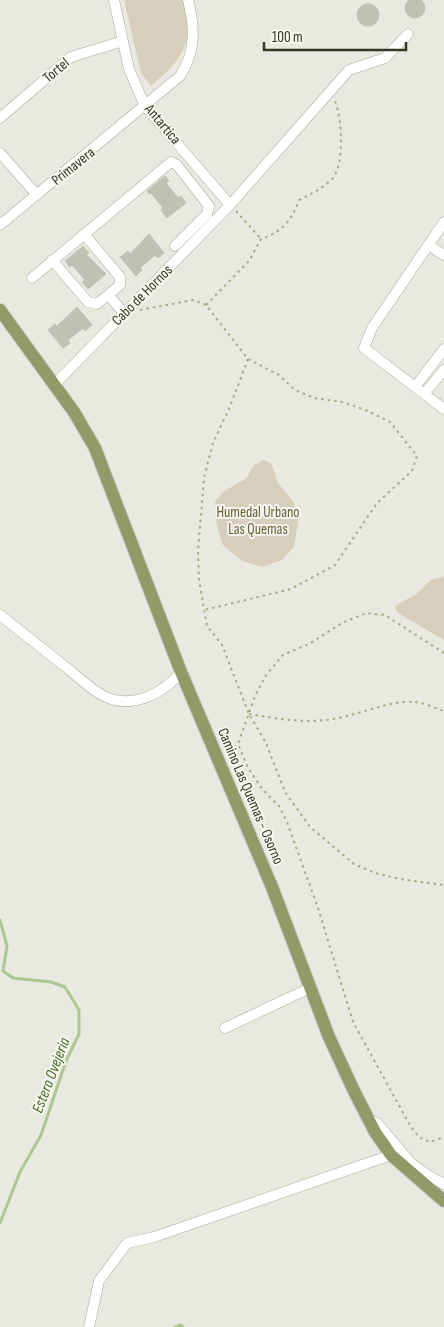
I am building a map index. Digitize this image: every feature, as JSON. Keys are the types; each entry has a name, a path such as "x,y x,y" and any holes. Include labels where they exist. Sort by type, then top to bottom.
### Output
{"main road":[{"name":"Camino Las Quemas - Osorno","path":"0,310 74,412 95,448 181,672 288,926 340,1063 368,1119 391,1155 444,1201"}],"street":[{"name":"Antartica","path":"114,0 129,69 145,106 230,205"},
{"name":"Primavera","path":"0,225 175,81 187,64 191,51 194,29 188,0"},
{"name":"Cabo de Hornos","path":"54,385 230,205 348,70 385,58 408,34"},
{"name":"Tortel","path":"0,118 71,57 123,42"},
{"path":"0,153 37,195"},
{"path":"32,278 171,162 177,165 210,206 207,214 175,246"},
{"path":"444,222 372,328 364,348 444,409"},
{"path":"52,260 88,302 97,304 120,285 120,277 84,234"},
{"path":"428,245 444,255"},
{"path":"108,295 124,313"},
{"path":"416,387 444,349"},
{"path":"424,394 444,370"},
{"path":"0,615 88,685 106,697 124,700 149,696 164,689 181,672"},
{"path":"224,1028 310,988"},
{"path":"368,1119 377,1123 420,1170 444,1184"},
{"path":"89,1327 99,1281 128,1243 154,1237 391,1155"}],"path":[{"path":"206,305 249,261 261,239 276,234 294,213 299,200 320,189 334,177 341,156 341,146 337,105 331,90"},
{"path":"230,205 261,239"},
{"path":"124,313 193,300 206,305 248,359 280,374 295,390 314,398 343,402 368,410 390,422 417,456 412,471 377,504 335,565 291,589 204,610"},
{"path":"248,359 229,409 213,443 204,478 198,551 207,626 222,645 249,714 266,743 285,792 310,827 354,864 400,880 444,885"},
{"path":"444,653 386,615 366,613 342,623 309,644 283,655 266,675 255,696 238,744 247,766 262,789 279,806 288,822 318,908 353,1022 411,1127 420,1137 430,1142 440,1141 444,1137"},
{"path":"249,714 290,721 323,721 348,718 393,703 414,702 444,711"}],"green space":[{"path":"124,0 183,0 187,28 183,49 179,58 151,86 141,73"},
{"name":"Humedal Urbano Las Quemas","path":"263,460 271,463 278,483 294,503 298,522 294,547 282,560 262,567 242,561 222,544 216,521 215,502 223,492 247,478 254,465"},
{"path":"444,576 444,640 398,613 395,608 396,605 415,595 431,580"}],"building":[{"path":"411,-2 419,-2 425,4 425,12 419,18 411,18 405,12 405,4"},
{"path":"368,4 376,7 379,15 376,23 368,26 360,23 357,15 360,7"},
{"path":"165,176 169,181 166,183 178,198 181,196 186,203 167,218 161,210 163,208 151,193 149,194 147,191"},
{"path":"149,234 164,253 158,258 155,255 140,268 142,270 136,276 120,257 128,251 130,254"},
{"path":"83,246 89,253 86,254 106,274 88,289 82,282 85,280 72,265 70,267 65,261"},
{"path":"77,307 92,325 85,331 83,328 68,340 70,343 63,348 48,330 55,324 57,326"}],"waterway":[{"name":"Estero Ovejeria","path":"0,920 7,946 3,971 13,978 51,982 65,987 79,1010 79,1034 66,1061 41,1135 20,1172 0,1223"},
{"name":"Estero Ovejeria","path":"175,1327 181,1325 183,1327"}]}
